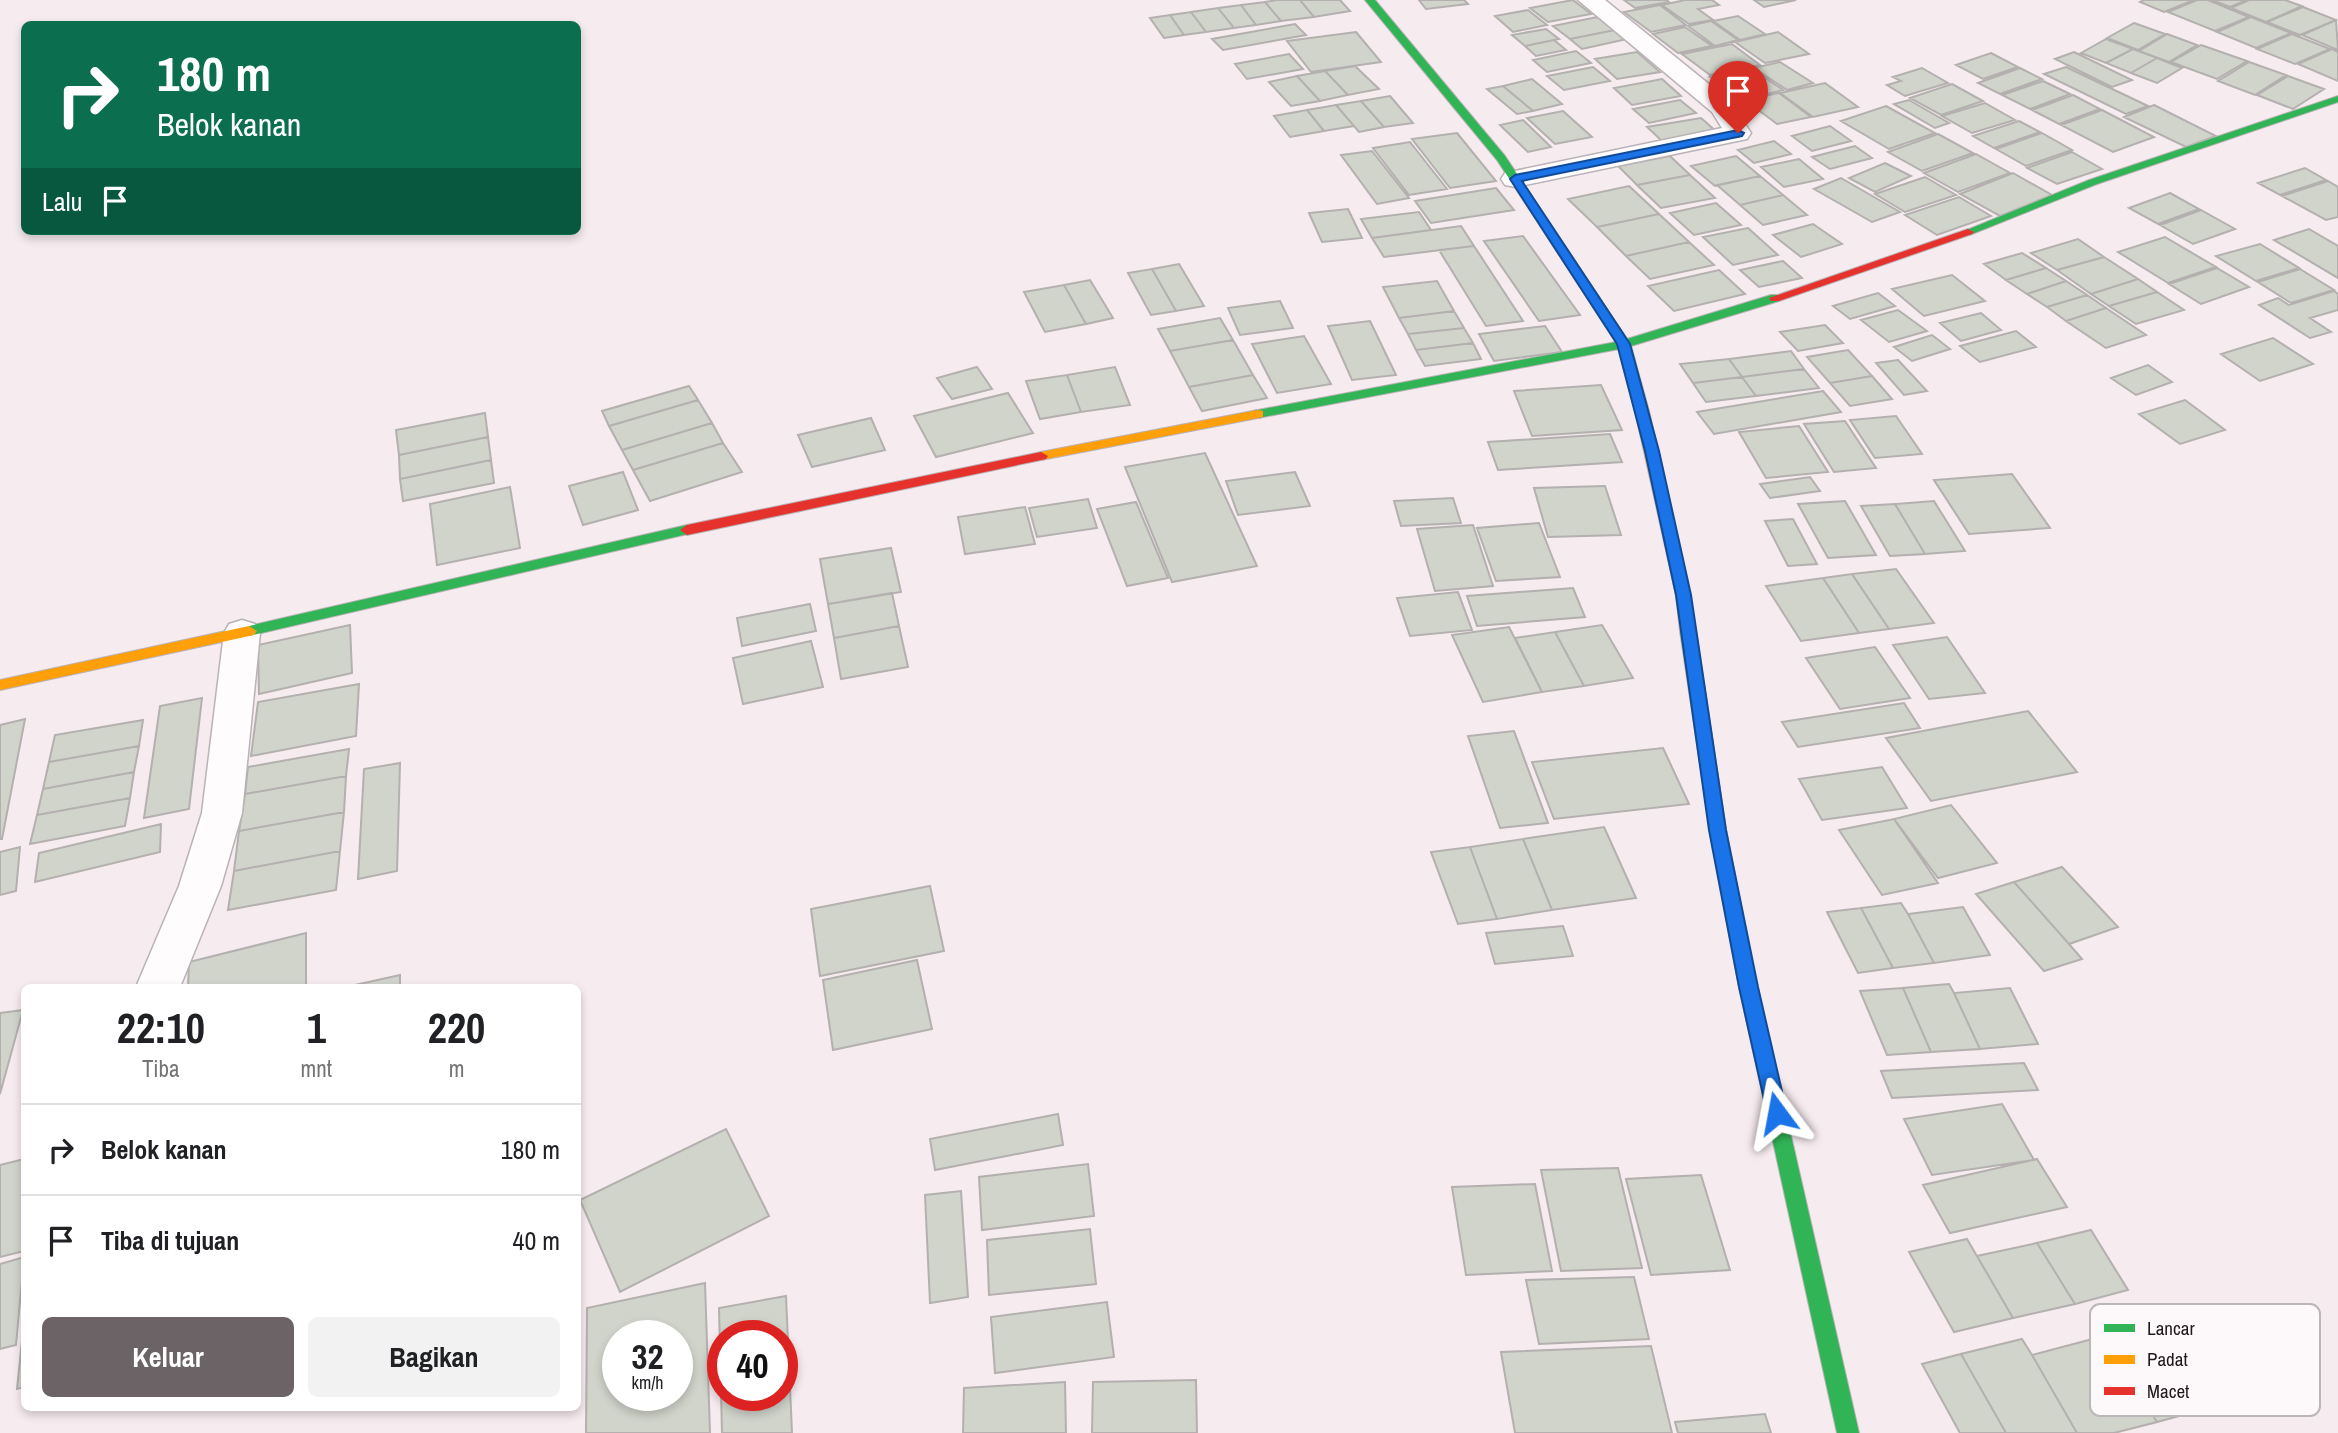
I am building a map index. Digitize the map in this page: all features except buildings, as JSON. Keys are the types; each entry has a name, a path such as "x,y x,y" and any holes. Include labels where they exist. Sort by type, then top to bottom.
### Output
{"street":[{"path":"1370,0 1501,158 1624,344 1652,451 1683,595 1718,830 1748,987 1848,1433"},
{"path":"1515,179 1738,133 1723,107 1590,0"},
{"path":"0,685 242,633 775,510 1152,434 1624,344 1732,312 1929,246 2093,182 2338,99"},
{"path":"159,984 200,886 222,813 242,633"}],"traffic: fast":[{"path":"1370,0 1501,158 1624,344 1642,411"},
{"path":"1968,232 2093,182 2338,99"},
{"path":"1258,414 1624,344 1775,298"},
{"path":"249,631 687,530"},
{"path":"1688,631 1718,830 1748,987 1848,1433"}],"traffic: slow":[{"path":"1642,411 1683,595 1688,631"},
{"path":"1041,456 1258,414"},
{"path":"0,685 249,631"}],"traffic: jam":[{"path":"1775,298 1968,232"},
{"path":"687,530 1041,456"}],"route":[{"path":"1738,133 1515,179 1624,344 1652,451 1683,595 1718,830 1748,987 1777,1113"}]}
